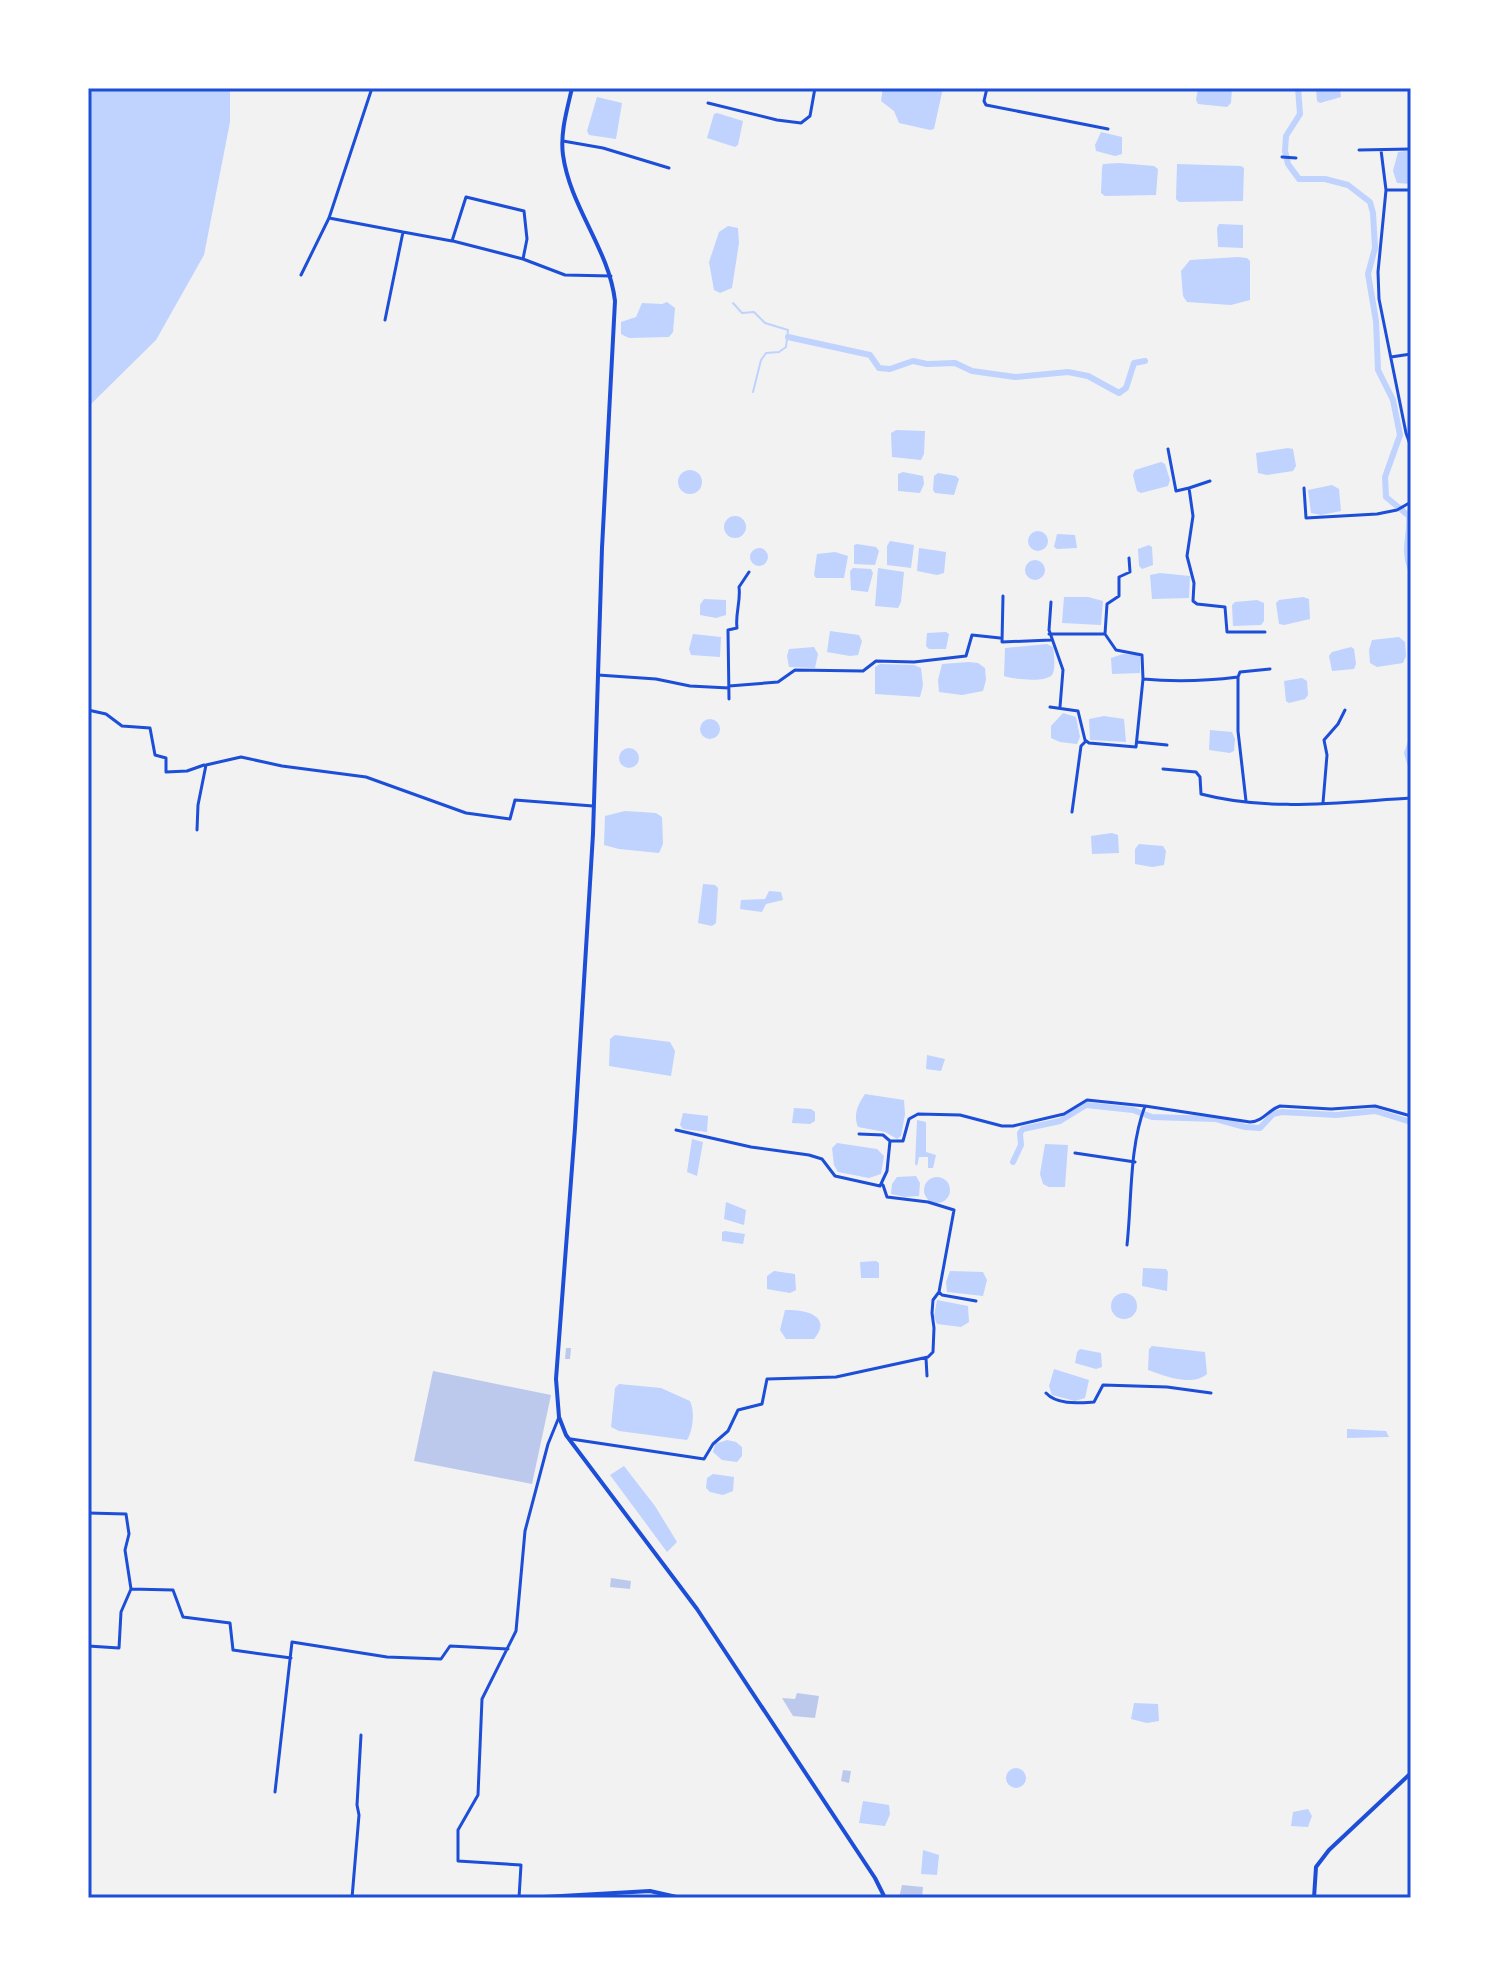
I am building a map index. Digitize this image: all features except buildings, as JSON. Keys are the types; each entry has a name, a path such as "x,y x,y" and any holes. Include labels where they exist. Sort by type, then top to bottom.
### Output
{"main road":[{"path":"572,88 563,141 569,177 611,276 615,301 593,806 576,1113 556,1379 559,1417 568,1438 697,1609 875,1878 885,1898"},
{"path":"1314,1898 1316,1867 1329,1850 1411,1773"},
{"path":"526,1898 641,1895 681,1898"},
{"path":"167,1898 246,1898"}],"street":[{"path":"301,275 329,218 372,88"},
{"path":"708,103 801,123 810,116 815,88"},
{"path":"987,88 986,105 1108,129"},
{"path":"563,141 603,148 669,168"},
{"path":"1381,149 1386,190 1378,272 1379,299 1411,447"},
{"path":"1359,150 1411,149"},
{"path":"1282,157 1296,158"},
{"path":"1386,190 1411,190"},
{"path":"452,241 466,197 524,211 527,239 523,259"},
{"path":"329,218 452,241 523,259 565,275 611,276"},
{"path":"385,320 403,232"},
{"path":"1390,357 1411,354"},
{"path":"1168,449 1176,491 1210,481"},
{"path":"1189,488 1193,516 1187,556 1194,583 1193,601 1225,607 1227,632 1265,632"},
{"path":"1304,488 1306,518 1377,514 1397,510 1410,502"},
{"path":"1086,741 1136,747 1143,679 1142,655 1116,650 1105,634 1107,604 1119,596 1119,577 1130,572 1129,558"},
{"path":"729,699 728,630 737,628 741,596 739,587 749,572"},
{"path":"1000,638 1003,596"},
{"path":"1051,602 1049,634 1063,670 1060,708"},
{"path":"1049,634 1105,634"},
{"path":"598,675 656,679 698,687 729,687 778,682 795,670 863,671 876,661 914,662 966,656 972,635 1000,638 1002,642 1051,640"},
{"path":"1246,802 1238,731 1238,677 1240,672 1270,669"},
{"path":"1143,679 1168,682 1238,677"},
{"path":"1050,707 1078,711 1086,741"},
{"path":"88,710 106,714 122,726 150,728 155,755 166,758 166,772 187,771 241,757 282,766 366,777 466,813 510,819 515,800 593,806"},
{"path":"1323,803 1327,755 1324,740 1345,710"},
{"path":"1072,812 1081,746 1086,741"},
{"path":"1137,742 1167,745"},
{"path":"197,830 198,805 206,765"},
{"path":"1163,769 1196,772 1200,777 1201,794 1246,802 1323,803 1411,798"},
{"path":"859,1134 883,1135 890,1141 905,1140 909,1119 918,1114 960,1115 1013,1126 1064,1114 1087,1100 1250,1122 1259,1121 1273,1108 1280,1106 1331,1109 1375,1106 1411,1116"},
{"path":"1127,1245 1135,1162 1145,1106"},
{"path":"676,1130 751,1147 809,1155 822,1159 835,1176 872,1185 883,1184"},
{"path":"568,1438 704,1459 713,1444 728,1431 738,1410 762,1404 767,1379 836,1377 926,1358 933,1352 933,1300 939,1292 954,1210 928,1202 887,1197 883,1184 890,1141"},
{"path":"1075,1153 1135,1162"},
{"path":"939,1292 976,1301"},
{"path":"926,1358 927,1376"},
{"path":"1046,1393 1048,1397 1074,1403 1094,1402 1103,1385 1167,1387 1211,1393"},
{"path":"519,1898 521,1865 458,1861 458,1830 478,1795 482,1699 516,1631 525,1531 548,1444 559,1417"},
{"path":"88,1513 126,1514 129,1534 125,1550 131,1589 121,1612 119,1648 88,1646"},
{"path":"131,1589 173,1590 183,1617 230,1623 233,1650 291,1658"},
{"path":"275,1792 292,1642 387,1657 441,1659 450,1646 508,1649"},
{"path":"352,1898 359,1815 361,1735"}],"water":[{"path":"88,88 230,88 230,122 204,255 156,340 88,407"},
{"path":"883,88 943,88 934,129 899,123 894,111 881,101"},
{"path":"1198,88 1232,88 1231,103 1227,107 1198,104"},
{"path":"1316,88 1340,88 1341,97 1320,103"},
{"path":"597,97 622,103 616,139 589,135 587,131"},
{"path":"714,114 743,121 735,147 707,138"},
{"path":"1101,132 1122,137 1122,154 1115,156 1096,151 1095,145"},
{"path":"1411,150 1411,184 1397,183 1393,171 1398,152"},
{"path":"1119,163 1158,169 1156,195 1105,196 1101,193 1103,164"},
{"path":"1177,164 1241,166 1244,168 1243,201 1179,202 1176,199"},
{"path":"1219,224 1243,225 1243,248 1218,247"},
{"path":"728,226 738,228 739,243 732,288 720,293 714,290 709,262 719,232"},
{"path":"1238,257 1250,261 1250,300 1231,305 1187,302 1183,296 1181,271 1190,260"},
{"path":"667,302 675,308 673,332 669,337 629,338 621,334 621,322 636,317 642,303"},
{"path":"896,430 925,431 921,460 892,457 891,433"},
{"path":"1293,449 1296,466 1293,471 1267,475 1258,473 1256,453"},
{"path":"1161,462 1165,464 1170,480 1168,486 1141,493 1137,491 1133,475 1135,470"},
{"path":"690,470 701,477 702,482 695,493 690,494 679,487 678,482 685,471"},
{"path":"938,473 959,479 954,495 935,493 934,476"},
{"path":"898,474 923,476 920,493 898,491"},
{"path":"1332,485 1339,489 1341,511 1321,515 1311,513 1308,490"},
{"path":"735,516 743,519 746,527 743,535 735,538 727,535 724,527 727,519"},
{"path":"1038,531 1045,534 1048,541 1045,548 1038,551 1031,548 1028,541 1031,534"},
{"path":"1057,534 1075,535 1077,548 1054,547"},
{"path":"890,541 914,545 911,568 887,565"},
{"path":"854,545 876,547 879,551 875,565 854,564"},
{"path":"1149,545 1152,547 1153,565 1142,569 1138,549"},
{"path":"755,548 763,548 768,557 766,564 755,566 750,561 750,553"},
{"path":"919,548 946,552 944,573 937,575 917,571"},
{"path":"835,552 848,556 844,578 816,578 817,554"},
{"path":"1031,560 1039,560 1045,570 1039,580 1031,580 1025,574 1025,566"},
{"path":"853,568 871,569 873,573 868,592 851,590 850,571"},
{"path":"878,568 904,572 898,608 875,606"},
{"path":"1150,575 1190,576 1189,598 1152,599"},
{"path":"1064,597 1088,597 1103,601 1101,625 1062,623"},
{"path":"1303,597 1309,599 1310,619 1279,624 1276,603"},
{"path":"704,599 726,600 726,615 716,618 700,615 700,605"},
{"path":"1257,600 1264,603 1264,621 1261,625 1233,626 1232,605"},
{"path":"830,631 859,635 862,641 858,655 827,652"},
{"path":"927,633 949,634 946,649 929,649 926,646"},
{"path":"693,634 721,637 720,657 691,655 689,649"},
{"path":"1399,637 1405,642 1403,663 1377,667 1370,663 1372,640"},
{"path":"1047,644 1053,647 1052,675 1036,680 1004,676 1005,648"},
{"path":"814,647 818,654 815,668 789,667 789,649"},
{"path":"1354,649 1354,669 1332,671 1329,656 1332,652"},
{"path":"1123,654 1140,655 1140,673 1112,674 1111,658"},
{"path":"969,662 985,668 983,691 962,695 939,692 942,664"},
{"path":"880,664 921,668 923,685 920,697 875,694 875,667"},
{"path":"1302,678 1307,681 1308,695 1305,699 1289,703 1286,701 1284,681"},
{"path":"1063,713 1076,717 1080,737 1077,744 1051,738 1051,726"},
{"path":"1104,716 1124,719 1126,742 1090,740 1089,719"},
{"path":"710,719 717,722 720,729 717,736 710,739 703,736 700,729 703,722"},
{"path":"1210,730 1232,732 1234,751 1209,750"},
{"path":"629,748 636,751 639,758 636,765 629,768 622,765 619,758 622,751"},
{"path":"625,811 656,813 662,817 663,844 659,853 604,845 605,816"},
{"path":"1118,835 1119,853 1092,854 1091,836"},
{"path":"1139,844 1163,846 1166,851 1164,865 1152,867 1135,864 1135,849"},
{"path":"703,884 718,888 716,923 712,926 698,923"},
{"path":"769,891 781,892 783,900 766,904 762,912 740,909 741,900 765,899"},
{"path":"615,1035 670,1042 675,1051 671,1076 609,1066 610,1039"},
{"path":"927,1055 945,1059 941,1071 926,1069"},
{"path":"865,1094 904,1100 901,1136 897,1139 885,1132 858,1127 857,1110"},
{"path":"794,1108 811,1109 815,1112 815,1121 810,1124 792,1123"},
{"path":"683,1113 708,1116 707,1132 683,1129 680,1125"},
{"path":"917,1120 926,1122 926,1152 936,1155 933,1168 928,1168 928,1157 919,1157 917,1166 915,1164"},
{"path":"692,1139 703,1142 697,1176 687,1172"},
{"path":"837,1143 877,1149 884,1156 881,1174 869,1178 838,1172 832,1148"},
{"path":"1045,1144 1068,1145 1065,1187 1043,1184 1040,1174"},
{"path":"916,1176 920,1183 919,1196 891,1194 897,1177"},
{"path":"937,1177 946,1181 950,1190 946,1199 937,1203 928,1199 924,1190 928,1181"},
{"path":"726,1202 746,1210 744,1225 724,1219"},
{"path":"722,1232 745,1234 743,1244 722,1241"},
{"path":"860,1262 879,1263 879,1278 861,1278"},
{"path":"1143,1268 1166,1269 1167,1291 1142,1286"},
{"path":"774,1271 795,1274 796,1290 790,1293 767,1289 767,1276"},
{"path":"950,1271 983,1272 987,1280 983,1296 947,1292 946,1282"},
{"path":"1124,1293 1133,1297 1137,1306 1133,1315 1124,1319 1115,1315 1111,1306 1115,1297"},
{"path":"937,1300 968,1306 969,1322 961,1327 937,1324 934,1316"},
{"path":"785,1310 807,1312 818,1319 819,1331 814,1339 786,1339 780,1330"},
{"path":"1152,1346 1205,1352 1207,1374 1186,1380 1148,1370 1149,1349"},
{"path":"1080,1349 1101,1353 1102,1367 1096,1369 1075,1363"},
{"path":"1054,1369 1089,1380 1085,1398 1075,1401 1052,1395 1049,1386"},
{"path":"619,1384 661,1388 690,1401 693,1421 687,1440 619,1431 611,1427 615,1388"},
{"path":"1347,1429 1386,1431 1389,1437 1347,1438"},
{"path":"727,1440 742,1447 742,1456 737,1462 722,1460 713,1452 715,1444"},
{"path":"624,1466 655,1506 677,1542 667,1552 610,1475"},
{"path":"713,1474 734,1477 733,1491 723,1495 710,1492 706,1488 707,1478"},
{"path":"1134,1703 1158,1704 1159,1721 1147,1723 1131,1719"},
{"path":"1016,1768 1023,1771 1026,1778 1023,1785 1016,1788 1009,1785 1006,1778 1009,1771"},
{"path":"863,1801 889,1805 890,1814 885,1826 859,1823"},
{"path":"1308,1809 1312,1816 1308,1827 1291,1826 1293,1812"},
{"path":"923,1850 939,1855 937,1875 921,1874"}],"waterway":[{"path":"1298,88 1300,114 1286,136 1288,164 1299,179 1325,179 1348,185 1370,202 1373,213 1375,248 1368,274 1376,321 1378,370 1393,400 1400,435 1385,477 1386,497 1409,516 1407,555 1411,570"},
{"path":"733,303 742,313 754,312 765,323 788,330 786,347 779,352 766,353 761,360 753,392"},
{"path":"788,337 870,355 879,368 890,369 913,361 955,363 972,371 1015,377 1068,372 1088,376 1119,393 1126,388 1134,363 1145,361"},
{"path":"1411,742 1407,753 1411,766"},
{"path":"1013,1162 1021,1145 1020,1133 1023,1129 1060,1121 1086,1105 1133,1110 1152,1117 1216,1119 1260,1128 1273,1114 1282,1112 1336,1115 1375,1111 1411,1122"}]}
